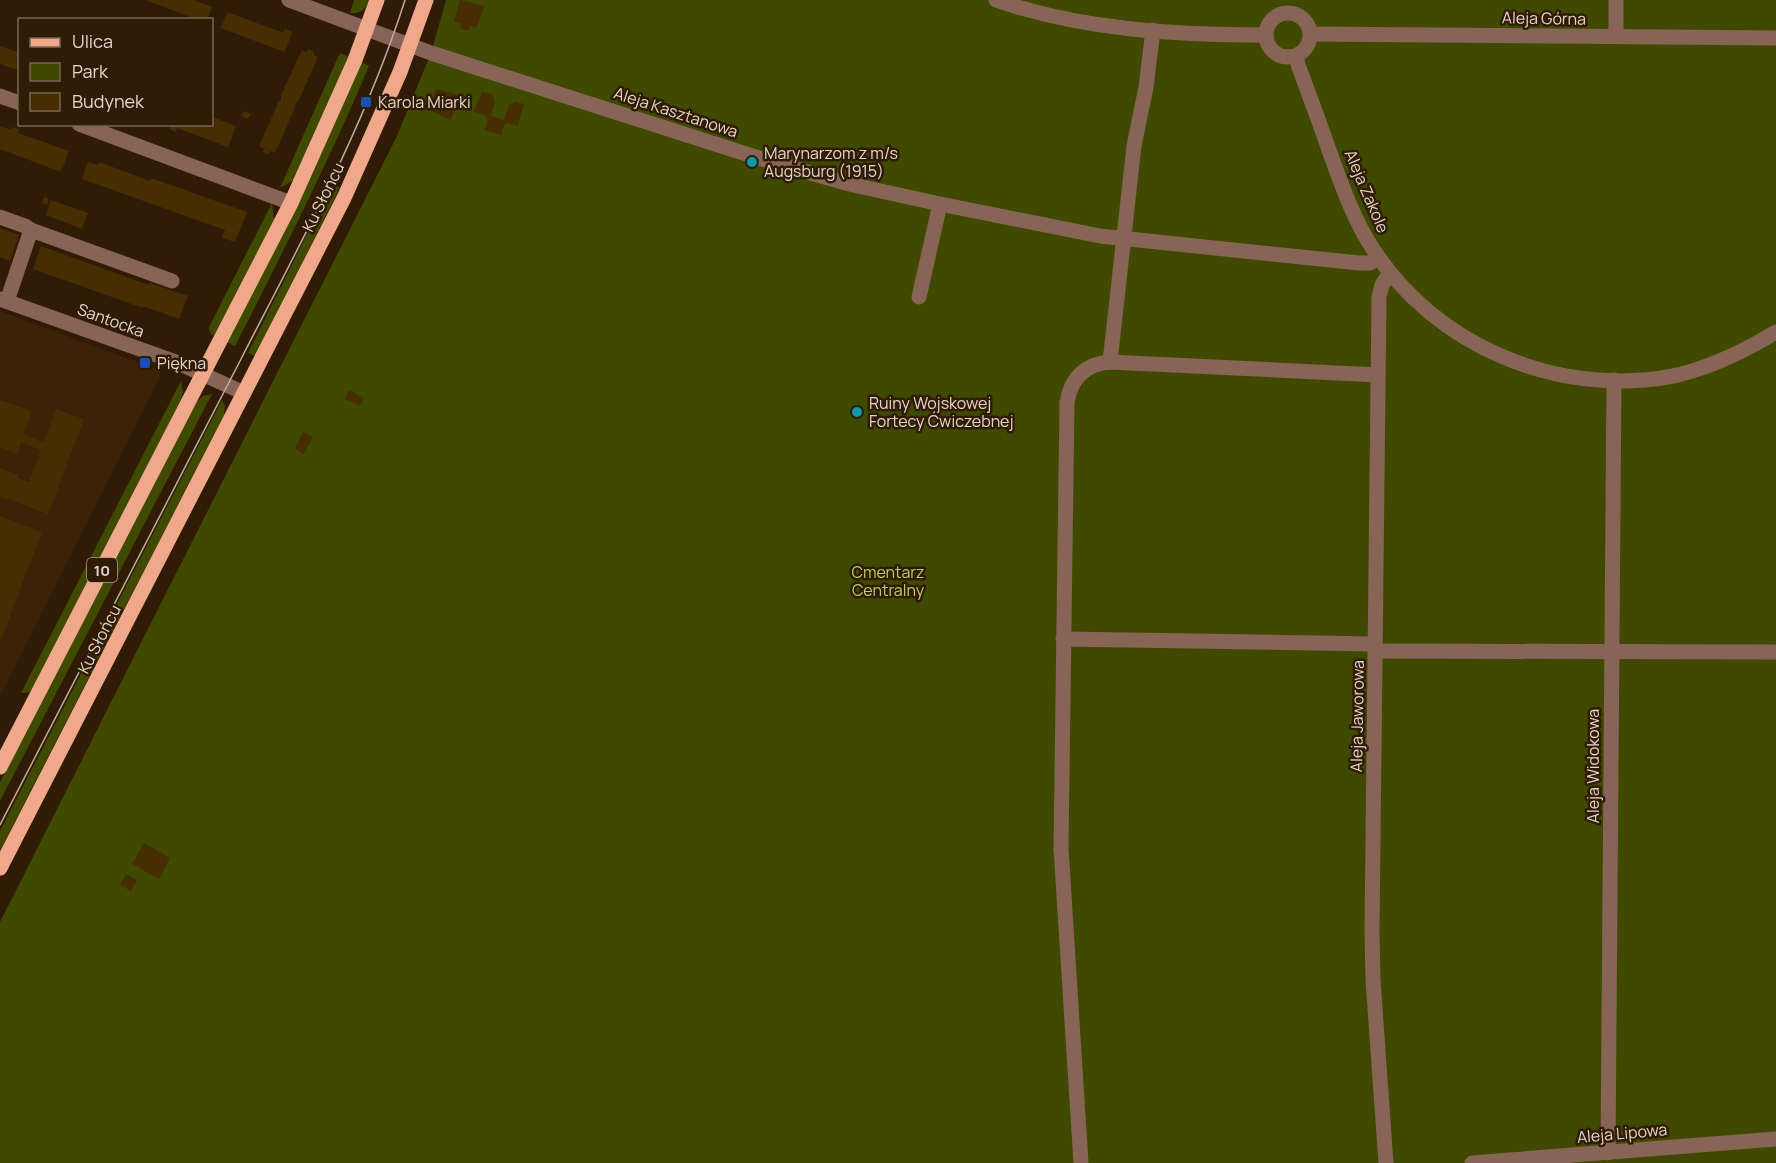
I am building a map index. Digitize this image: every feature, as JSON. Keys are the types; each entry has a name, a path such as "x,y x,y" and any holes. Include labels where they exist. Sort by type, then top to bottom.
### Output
{"main road":[{"name":"Ku Słońcu","path":"0,766 291,203 339,98 377,0"},
{"name":"Ku Słońcu","path":"0,868 344,198 410,45 426,0"}],"street":[{"path":"289,0 410,45"},
{"path":"996,0 1053,17 1153,30 1202,35 1266,35"},
{"path":"1616,0 1616,36"},
{"path":"1296,6 1311,34 1308,46 1301,53 1285,57 1275,52 1269,45 1266,35 1268,26 1275,17 1296,6"},
{"path":"1110,362 1134,146 1146,87 1153,30"},
{"name":"Aleja Górna","path":"1311,34 1776,38"},
{"name":"Aleja Kasztanowa","path":"410,45 828,178 940,204 1100,236 1359,263 1371,263 1379,258"},
{"name":"Aleja Zakole","path":"1294,56 1346,195 1357,220 1379,258 1390,273 1434,316 1488,351 1526,366 1557,374 1585,379 1614,380 1668,376 1687,372 1723,359 1776,332"},
{"path":"0,96 18,102"},
{"path":"84,126 291,203"},
{"path":"919,297 940,204"},
{"path":"0,217 172,281"},
{"name":"Santocka","path":"31,230 3,300 204,373"},
{"name":"Aleja Jaworowa","path":"1386,1163 1373,980 1379,297 1382,285 1390,273"},
{"path":"1081,1163 1061,848 1067,402 1071,385 1082,371 1096,364 1110,362 1378,375"},
{"path":"204,373 244,393"},
{"name":"Aleja Widokowa","path":"1610,1157 1614,380"},
{"path":"1063,639 1375,647 1776,652"},
{"name":"Aleja Lipowa","path":"1472,1163 1610,1157 1776,1139"}],"shaded area":[{"path":"0,311 162,371 0,697"}],"green space":[{"path":"354,0 369,0 362,10 350,13"},
{"name":"Cmentarz Centralny","path":"446,0 1776,0 1776,1163 0,1163 0,922 397,136 431,53"},
{"path":"341,53 348,57 294,180 280,188 338,57"},
{"path":"361,62 369,66 354,102 305,207 235,346 227,342"},
{"path":"332,184 339,187 336,195 255,356 248,353"},
{"path":"272,203 274,220 214,336 210,333 209,327"},
{"path":"181,381 183,392 180,402 32,689 30,692 21,693"},
{"path":"212,394 0,801 0,782 196,403 203,396"},
{"path":"222,400 225,406 224,415 0,850 0,831"}],"building":[{"path":"146,0 194,0 212,7 208,18 193,18"},
{"path":"460,0 484,6 477,28 470,26 468,31 460,28 461,24 454,21"},
{"path":"227,12 284,33 285,29 292,32 285,52 221,28"},
{"path":"0,46 18,52 18,70 0,64"},
{"path":"308,49 318,57 275,153 263,152 264,149 259,146 281,101 281,95 302,50 307,52"},
{"path":"436,89 459,95 451,120 429,110"},
{"path":"482,92 492,94 495,102 491,116 504,120 509,105 516,102 524,104 518,126 508,123 504,125 501,135 484,130 488,120 485,115 473,112"},
{"path":"244,111 251,114 248,119 241,116"},
{"path":"213,117 236,126 228,147 177,128 176,132 169,129 170,126 213,126"},
{"path":"0,126 11,130 12,127 19,129 18,133 69,151 61,172 0,149"},
{"path":"88,162 98,165 99,162 150,181 151,178 247,212 235,242 222,238 225,230 82,179"},
{"path":"44,197 49,199 47,205 42,203"},
{"path":"51,200 88,213 82,229 46,215"},
{"path":"0,228 19,235 10,261 0,257"},
{"path":"41,246 149,285 150,283 188,296 179,319 33,269"},
{"path":"349,390 364,398 360,406 345,399"},
{"path":"0,400 32,411 24,434 44,442 56,409 84,419 48,514 0,496 0,468 29,482 41,450 21,442 17,454 0,447"},
{"path":"303,432 313,437 304,454 295,449"},
{"path":"0,516 42,532 0,642"},
{"path":"144,843 170,858 159,879 132,864"},
{"path":"126,874 137,880 131,891 120,885"}],"tram line":[{"path":"0,825 330,184 371,93 405,0"}],"place":[{"name":"Karola Miarki","path":"366,102"},
{"name":"Marynarzom z m/s Augsburg (1915)","path":"752,162"},
{"name":"Piękna","path":"145,363"},
{"name":"Ruiny Wojskowej Fortecy Ćwiczebnej","path":"857,412"}]}
